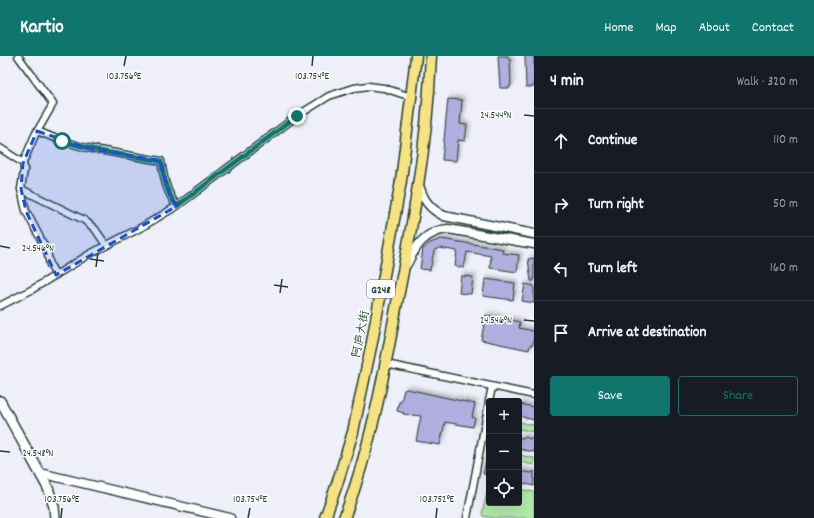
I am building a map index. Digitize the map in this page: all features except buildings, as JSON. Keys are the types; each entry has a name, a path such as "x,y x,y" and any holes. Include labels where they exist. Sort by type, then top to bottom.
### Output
{"highway":[{"name":"阿庐大街","path":"325,518 338,484 352,432 372,342 401,181 416,56"},
{"name":"G248","path":"344,518 361,470 370,437 386,364 419,184 431,56"}],"main road":[{"path":"0,402 52,497 55,518"},
{"path":"0,410 45,490 48,498 51,518"}],"street":[{"path":"18,56 53,104 37,131 23,163 24,170 21,189 26,211 47,251 50,265 56,275"},
{"path":"0,306 28,292 88,254 142,227 177,206 297,116 329,96 354,88 368,86 384,88 411,97"},
{"path":"37,131 62,141 87,148 161,161 165,185 170,197 177,206"},
{"path":"0,148 23,163"},
{"path":"419,184 422,195 427,204 444,216 534,234"},
{"path":"21,189 84,220 95,229 106,245"},
{"path":"402,273 419,243 430,234 448,228 534,244"},
{"path":"386,364 534,395"},
{"path":"490,398 492,386"},
{"path":"467,518 486,418"},
{"path":"40,473 230,518"}],"highlighted area":[{"path":"37,131 87,148 161,161 170,197 177,206 56,275 26,211 21,189 23,163"}],"green space":[{"path":"522,423 534,425 534,432 522,430"},
{"path":"522,456 534,458 534,465 522,463"},
{"path":"522,490 534,492 534,518 494,518 483,516 482,514 486,496 486,506 522,506"}],"route":[{"path":"62,141 100,151 161,161 165,185 170,197 177,206 297,116"}]}
